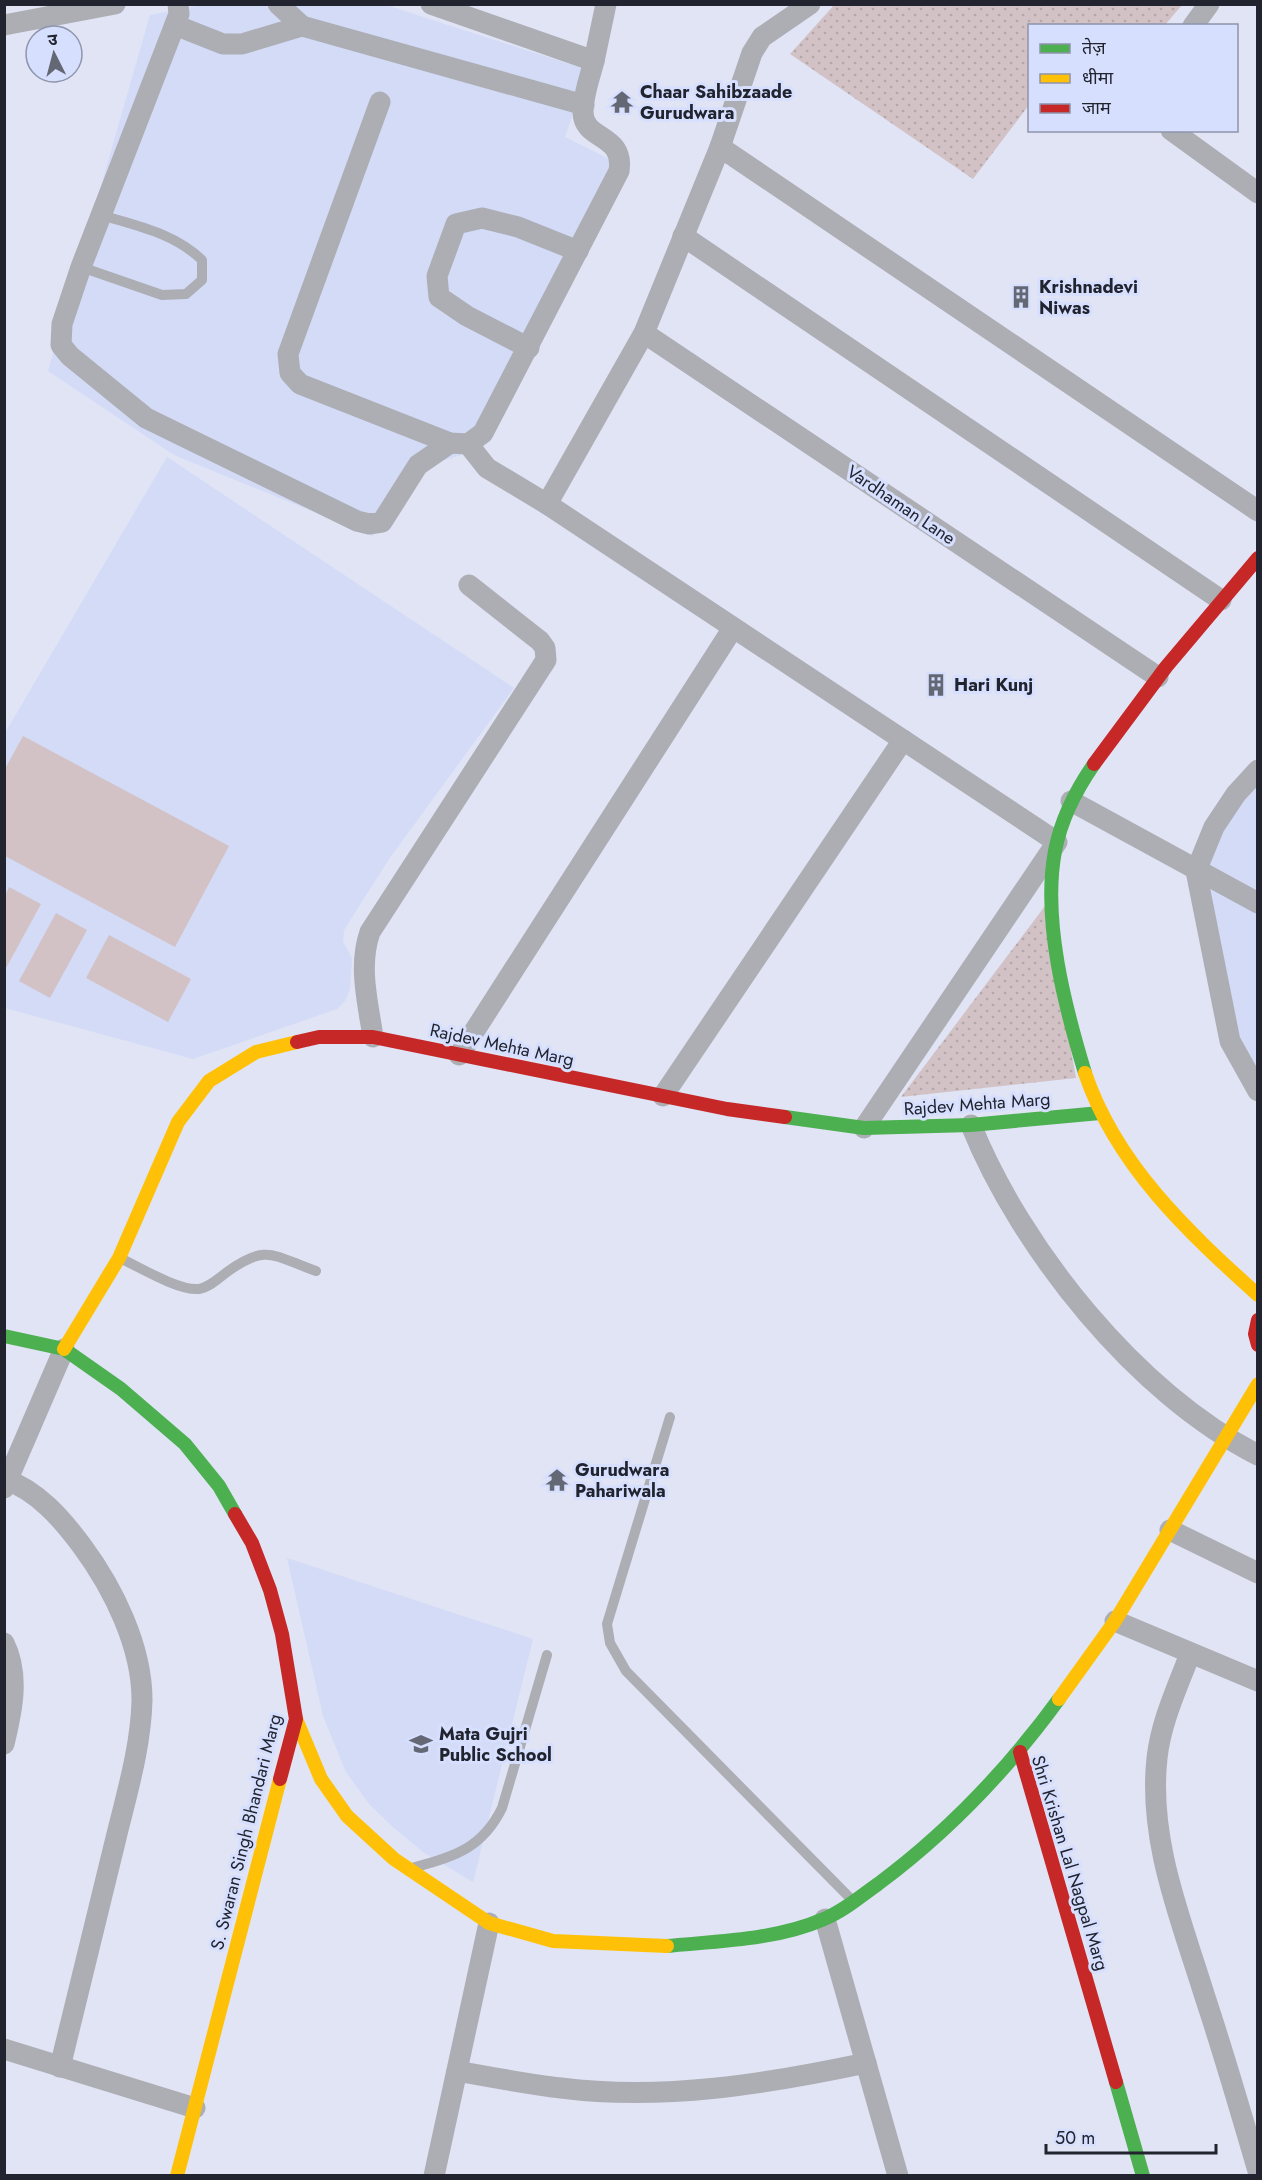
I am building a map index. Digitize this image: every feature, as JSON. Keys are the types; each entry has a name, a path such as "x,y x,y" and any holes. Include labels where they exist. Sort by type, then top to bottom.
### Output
{"street":[{"path":"4,25 55,11 115,4"},
{"path":"278,4 302,26 584,105"},
{"path":"431,4 594,61"},
{"path":"302,26 242,44 223,44 176,15 81,267 62,324 62,345 70,356 146,418 357,521 369,524 382,522 417,465 483,433 619,171 621,158 615,145 588,128 583,114 606,4"},
{"path":"547,504 644,333 720,147 752,53 770,31 810,4"},
{"path":"1194,24 1209,4"},
{"path":"380,102 288,354 290,372 300,384 459,443 487,468 547,504 1057,842"},
{"path":"1174,132 1257,193"},
{"path":"720,147 1257,511"},
{"path":"529,348 467,316 439,297 437,276 456,224 482,218 518,227 578,251"},
{"path":"683,236 1221,600"},
{"name":"Vardhaman Lane","path":"644,333 1158,677"},
{"path":"1257,558 1158,677 1107,746 1071,801 1057,842 1053,867 1057,952 1077,1044 1100,1113 1140,1173 1209,1252 1257,1295"},
{"path":"373,1037 364,973 365,945 370,933 546,660 545,648 540,641 469,585"},
{"path":"459,1054 733,628"},
{"path":"663,1096 903,740"},
{"path":"1257,771 1236,794 1215,827 1196,871 1230,1041 1257,1091"},
{"path":"1071,801 1257,903"},
{"path":"864,1128 1057,842"},
{"name":"Rajdev Mehta Marg","path":"64,1349 119,1258 178,1122 209,1081 256,1053 319,1037 373,1037 727,1109 864,1128 971,1125 1100,1113"},
{"path":"971,1125 1018,1221 1072,1295 1162,1388 1227,1439 1257,1455"},
{"path":"1257,1320 1255,1334 1257,1345"},
{"name":"S. Swaran Singh Bhandari Marg","path":"4,1336 64,1349 122,1389 185,1444 219,1486 252,1543 270,1590 282,1634 296,1719 177,2175"},
{"path":"60,2067 134,1763 142,1700 137,1659 114,1597 89,1555 65,1523 39,1498 6,1482 64,1349"},
{"path":"1020,1752 1114,1621 1227,1439 1257,1384"},
{"path":"1170,1530 1257,1573"},
{"path":"1114,1621 1257,1681"},
{"path":"4,1643 14,1680 13,1710 4,1744"},
{"path":"1190,1654 1163,1727 1157,1757 1156,1819 1161,1851 1174,1900 1257,2171"},
{"name":"Shri Krishan Lal Nagpal Marg","path":"296,1719 321,1779 347,1816 408,1869 489,1923 553,1941 668,1946 775,1934 825,1919 853,1902 921,1851 1020,1752 1143,2175"},
{"path":"825,1919 898,2175"},
{"path":"434,2175 489,1923"},
{"path":"4,2049 195,2108"},
{"path":"457,2071 562,2089 621,2092 707,2089 785,2080 866,2063"}],"lane":[{"path":"81,267 162,295 186,294 202,280 202,260 189,247 169,236 101,215"},
{"path":"119,1258 187,1288 201,1289 257,1253 269,1254 316,1271"},
{"path":"670,1417 607,1624 610,1643 626,1671 853,1902"},
{"path":"408,1869 442,1860 461,1851 483,1837 494,1824 502,1808 547,1655"}],"shaded area":[{"path":"207,4 386,5 588,70 565,137 621,165 472,452 424,466 373,536 174,455 48,371 150,15"},
{"path":"835,4 1182,4 1166,24 1028,24 1028,106 973,179 790,54"},
{"path":"167,457 514,688 389,859 344,930 343,942 352,958 350,990 345,1001 337,1009 193,1059 5,1008 5,733"},
{"path":"23,736 229,846 175,947 5,856 5,769"},
{"path":"1257,781 1257,1071 1223,1007 1205,864 1234,807"},
{"path":"9,887 41,904 5,970 5,896"},
{"path":"1045,906 1076,1078 901,1097"},
{"path":"56,913 87,930 50,998 19,981"},
{"path":"109,935 191,979 168,1022 86,978"},
{"name":"Mata Gujri Public School","path":"287,1558 533,1639 473,1882 423,1852 393,1827 370,1805 346,1772 323,1716"}],"traffic: fast":[{"path":"1085,1073 1063,992 1051,906 1052,878 1058,839 1075,795 1094,764"},
{"path":"785,1117 864,1128 971,1125 1100,1113"},
{"path":"4,1336 64,1349 121,1389 185,1444 219,1486 235,1514"},
{"path":"667,1946 747,1938 787,1931 824,1919 845,1908 904,1864 953,1821 998,1775 1059,1699"},
{"path":"1116,2082 1143,2176"}],"traffic: slow":[{"path":"64,1349 119,1258 178,1122 209,1081 256,1052 297,1042"},
{"path":"1085,1073 1098,1106 1115,1138 1135,1167 1181,1221 1258,1295"},
{"path":"1059,1699 1115,1621 1258,1384"},
{"path":"296,1719 321,1779 347,1816 394,1859 489,1923 553,1941 667,1946"},
{"path":"177,2176 280,1779"}],"traffic: jam":[{"path":"1094,764 1166,667 1258,558"},
{"path":"297,1042 319,1037 373,1037 727,1109 785,1117"},
{"path":"1258,1320 1255,1334 1258,1345"},
{"path":"235,1514 252,1543 270,1590 282,1634 296,1719 280,1779"},
{"path":"1020,1752 1116,2082"}],"place":[{"name":"Chaar Sahibzaade Gurudwara","path":"622,102"},
{"name":"Krishnadevi Niwas","path":"1021,297"},
{"name":"Hari Kunj","path":"936,685"},
{"name":"Gurudwara Pahariwala","path":"557,1480"},
{"name":"Mata Gujri Public School","path":"421,1744"}]}
